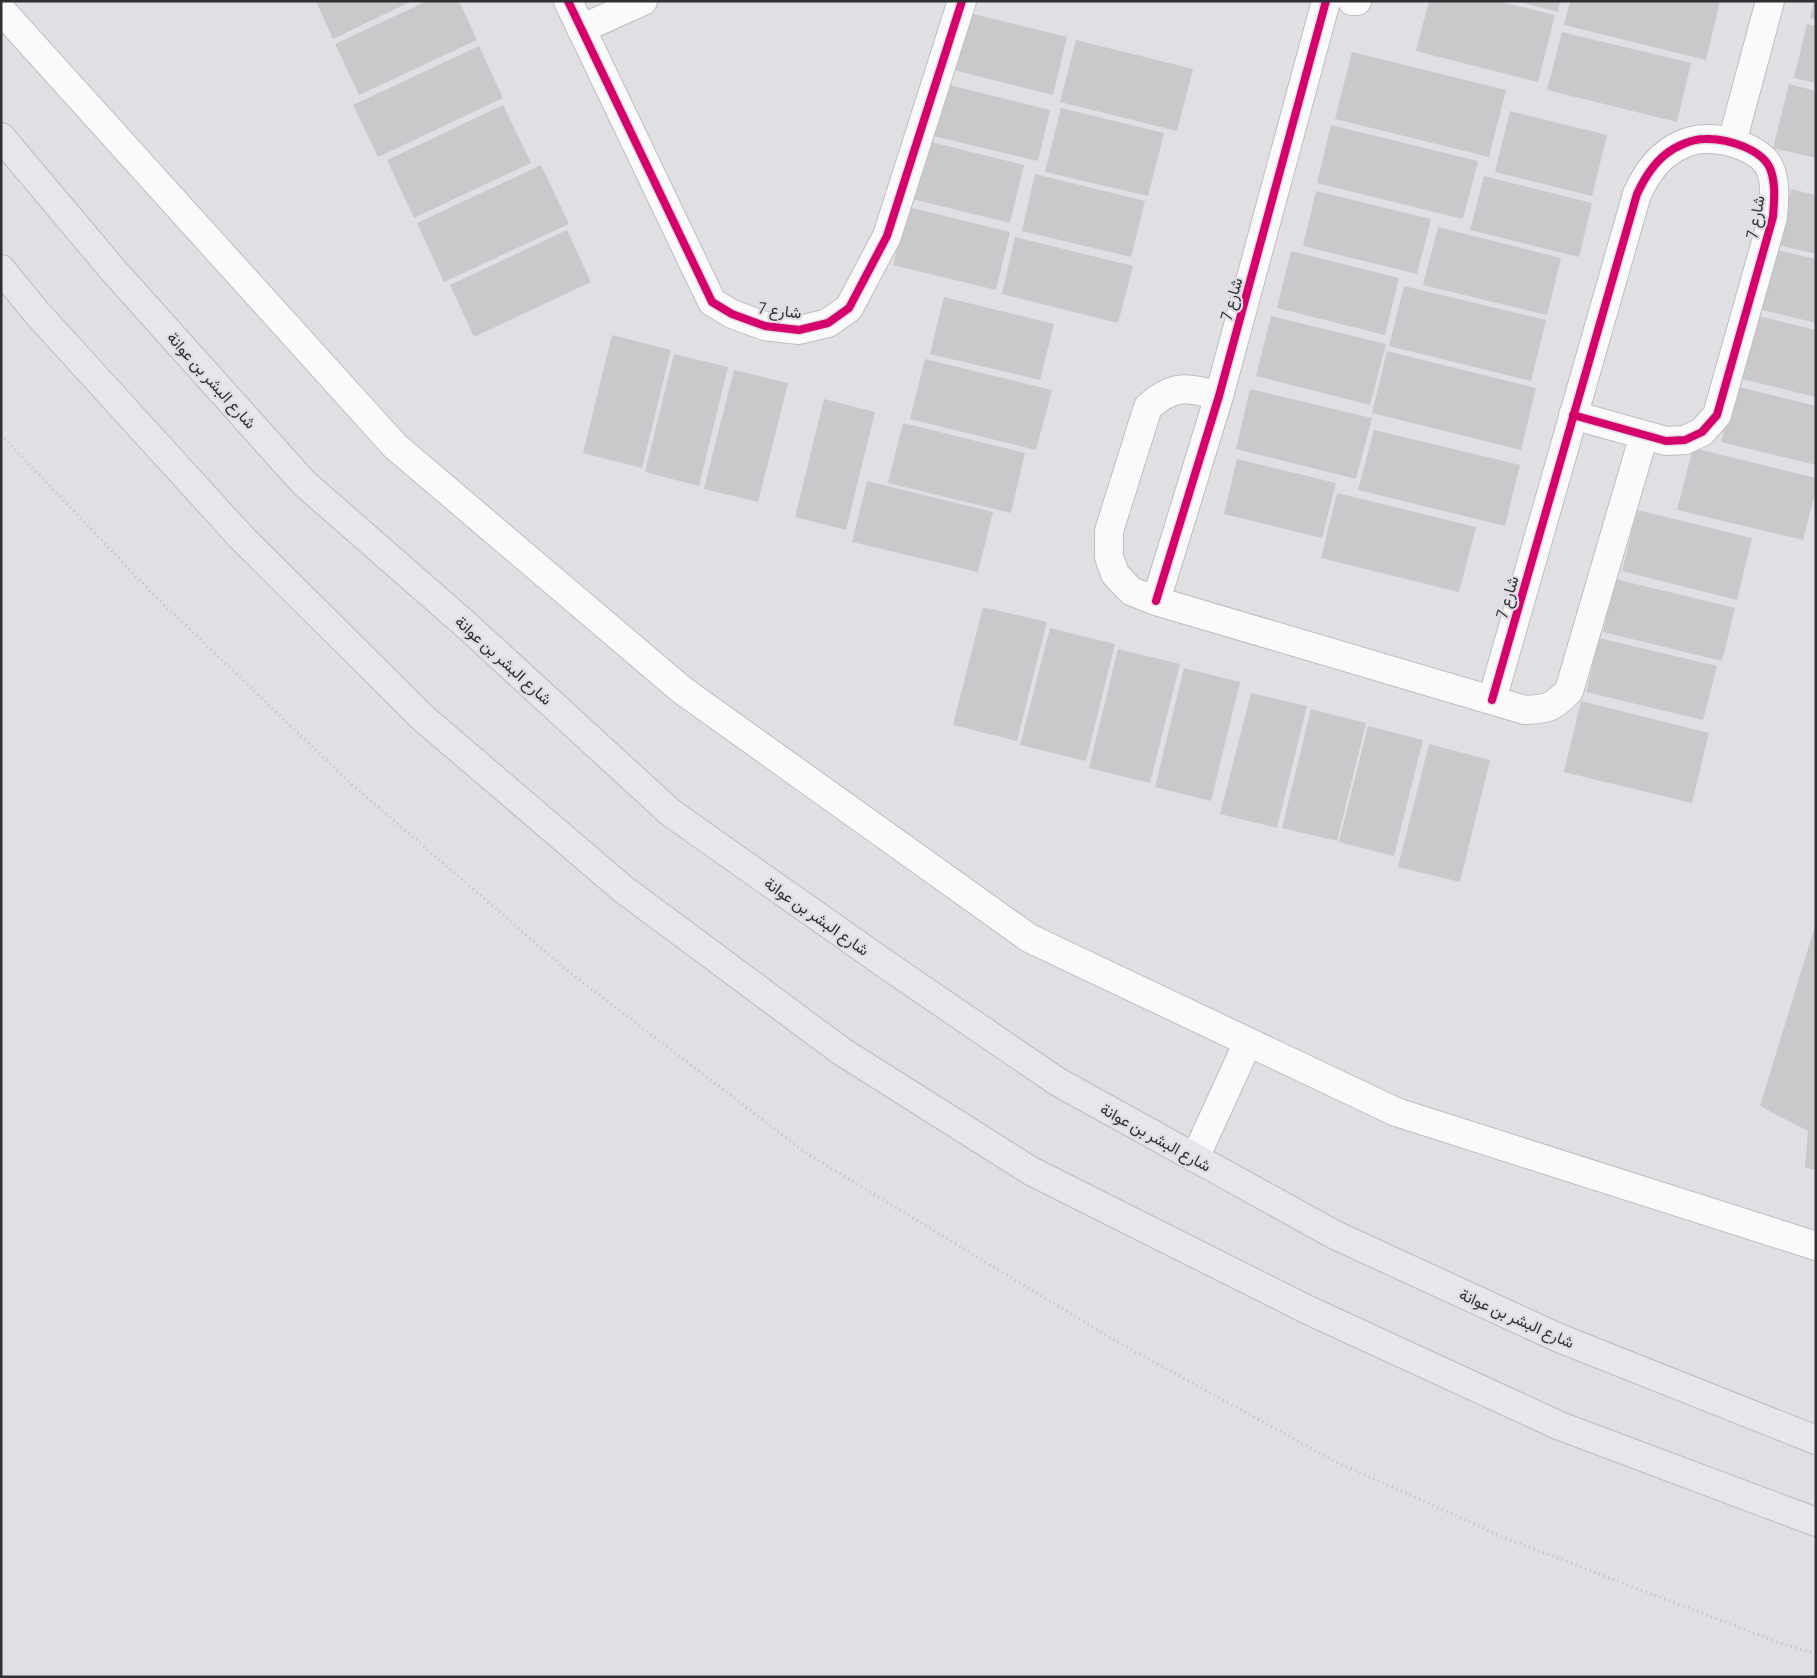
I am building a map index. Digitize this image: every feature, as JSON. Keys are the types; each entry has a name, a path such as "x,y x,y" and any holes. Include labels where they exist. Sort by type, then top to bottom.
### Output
{"main road":[{"name":"شارع البشر بن عوانة","path":"1,136 112,270 304,483 465,624 671,812 899,974 1058,1082 1194,1158 1335,1235 1559,1338 1816,1440"},
{"path":"1,269 37,313 241,537 423,718 623,889 841,1051 1031,1171 1308,1310 1560,1426 1816,1522"}],"street":[{"name":"شارع 7","path":"568,1 712,302 732,314 765,326 799,330 828,323 849,308 887,236 962,1"},
{"path":"581,29 643,1"},
{"name":"شارع 7","path":"1156,601 1219,396 1326,1"},
{"path":"1352,1 1357,1"},
{"path":"1732,142 1770,1"},
{"path":"1,10 396,446 682,690 1029,938 1396,1112 1816,1246"},
{"name":"شارع 7","path":"1492,700 1573,414 1637,194 1647,174 1666,154 1687,142 1705,138 1732,142 1756,152 1771,169 1775,196 1773,217 1717,414 1702,432 1685,440 1666,441 1573,414"},
{"path":"1219,396 1194,389 1176,390 1160,396 1148,407 1109,532 1109,557 1115,574 1131,591 1156,601 1524,710 1544,709 1557,703 1569,691 1644,435"},
{"path":"1194,1158 1248,1042"}],"path":[{"path":"1,436 155,596 347,780 563,967 806,1153 1114,1340 1334,1461 1510,1540 1783,1644 1816,1654"}],"building":[{"path":"316,1 412,1 333,39"},
{"path":"427,1 459,1 477,40 359,95 335,44"},
{"path":"1429,1 1497,1 1555,15 1538,82 1416,51"},
{"path":"1517,1 1560,1 1558,12"},
{"path":"1570,1 1720,1 1706,60 1564,25"},
{"path":"1814,1 1816,1 1816,19 1810,18"},
{"path":"965,12 1067,37 1053,95 950,69"},
{"path":"1807,24 1816,26 1816,83 1794,78"},
{"path":"1562,32 1691,63 1677,122 1547,90"},
{"path":"1076,40 1193,69 1177,131 1060,102"},
{"path":"479,46 503,98 378,157 353,105"},
{"path":"1352,52 1506,90 1489,157 1335,119"},
{"path":"941,83 1050,110 1038,161 929,135"},
{"path":"1789,84 1816,91 1816,158 1773,148"},
{"path":"503,105 531,163 414,218 387,160"},
{"path":"1061,108 1164,133 1148,196 1045,172"},
{"path":"1510,111 1607,135 1592,196 1495,172"},
{"path":"1331,125 1478,161 1463,219 1317,183"},
{"path":"923,140 1024,165 1010,223 908,198"},
{"path":"541,165 569,224 444,282 417,223"},
{"path":"1035,174 1145,201 1131,257 1022,231"},
{"path":"1484,176 1592,203 1579,257 1470,230"},
{"path":"1791,189 1816,195 1816,254 1778,245"},
{"path":"1316,191 1431,219 1417,274 1303,246"},
{"path":"908,207 1010,232 996,290 893,265"},
{"path":"1438,227 1561,258 1547,315 1423,285"},
{"path":"567,230 591,282 474,337 450,285"},
{"path":"1015,237 1133,266 1118,323 1002,294"},
{"path":"1773,249 1816,259 1816,323 1758,309"},
{"path":"1291,251 1399,278 1385,335 1277,308"},
{"path":"1404,286 1546,320 1531,381 1389,346"},
{"path":"944,297 1054,324 1040,380 930,354"},
{"path":"1754,315 1816,330 1816,397 1738,378"},
{"path":"1271,316 1386,344 1370,405 1256,376"},
{"path":"612,335 671,350 642,468 583,453"},
{"path":"1387,351 1536,388 1521,450 1372,413"},
{"path":"674,354 728,367 699,486 645,472"},
{"path":"925,359 1052,390 1036,450 910,419"},
{"path":"734,370 788,383 758,502 704,489"},
{"path":"1735,386 1816,406 1816,465 1721,442"},
{"path":"1250,389 1372,418 1356,479 1236,449"},
{"path":"824,399 875,412 846,530 795,517"},
{"path":"903,423 1025,453 1011,513 888,483"},
{"path":"1374,430 1520,465 1505,526 1358,490"},
{"path":"1693,448 1816,478 1816,489 1803,540 1677,510"},
{"path":"1237,459 1336,483 1322,538 1224,514"},
{"path":"867,481 993,512 978,572 852,542"},
{"path":"1337,493 1476,527 1459,592 1321,558"},
{"path":"1637,510 1752,538 1737,600 1622,571"},
{"path":"1615,579 1735,608 1722,661 1603,632"},
{"path":"983,607 1047,622 1017,741 953,725"},
{"path":"1050,628 1115,644 1086,761 1020,745"},
{"path":"1599,638 1717,666 1703,720 1586,692"},
{"path":"1118,649 1180,664 1150,783 1089,768"},
{"path":"1184,668 1240,682 1211,801 1155,787"},
{"path":"1251,693 1307,706 1277,828 1220,814"},
{"path":"1581,701 1709,733 1692,803 1564,772"},
{"path":"1311,709 1366,723 1337,841 1282,828"},
{"path":"1368,726 1423,740 1394,856 1339,842"},
{"path":"1429,744 1490,760 1460,882 1398,867"},
{"path":"1815,926 1816,1170 1805,1168 1808,1131 1760,1106"}],"cycle path":[{"path":"568,1 712,302 732,314 765,326 799,330 828,323 849,308 887,236 962,1"},
{"path":"1156,601 1219,396 1326,1"},
{"path":"1492,700 1637,194 1657,162 1674,148 1684,144 1695,140 1714,139 1743,146 1753,151 1767,163 1773,177 1773,217 1717,415 1702,432 1685,440 1666,441 1573,415"}]}
